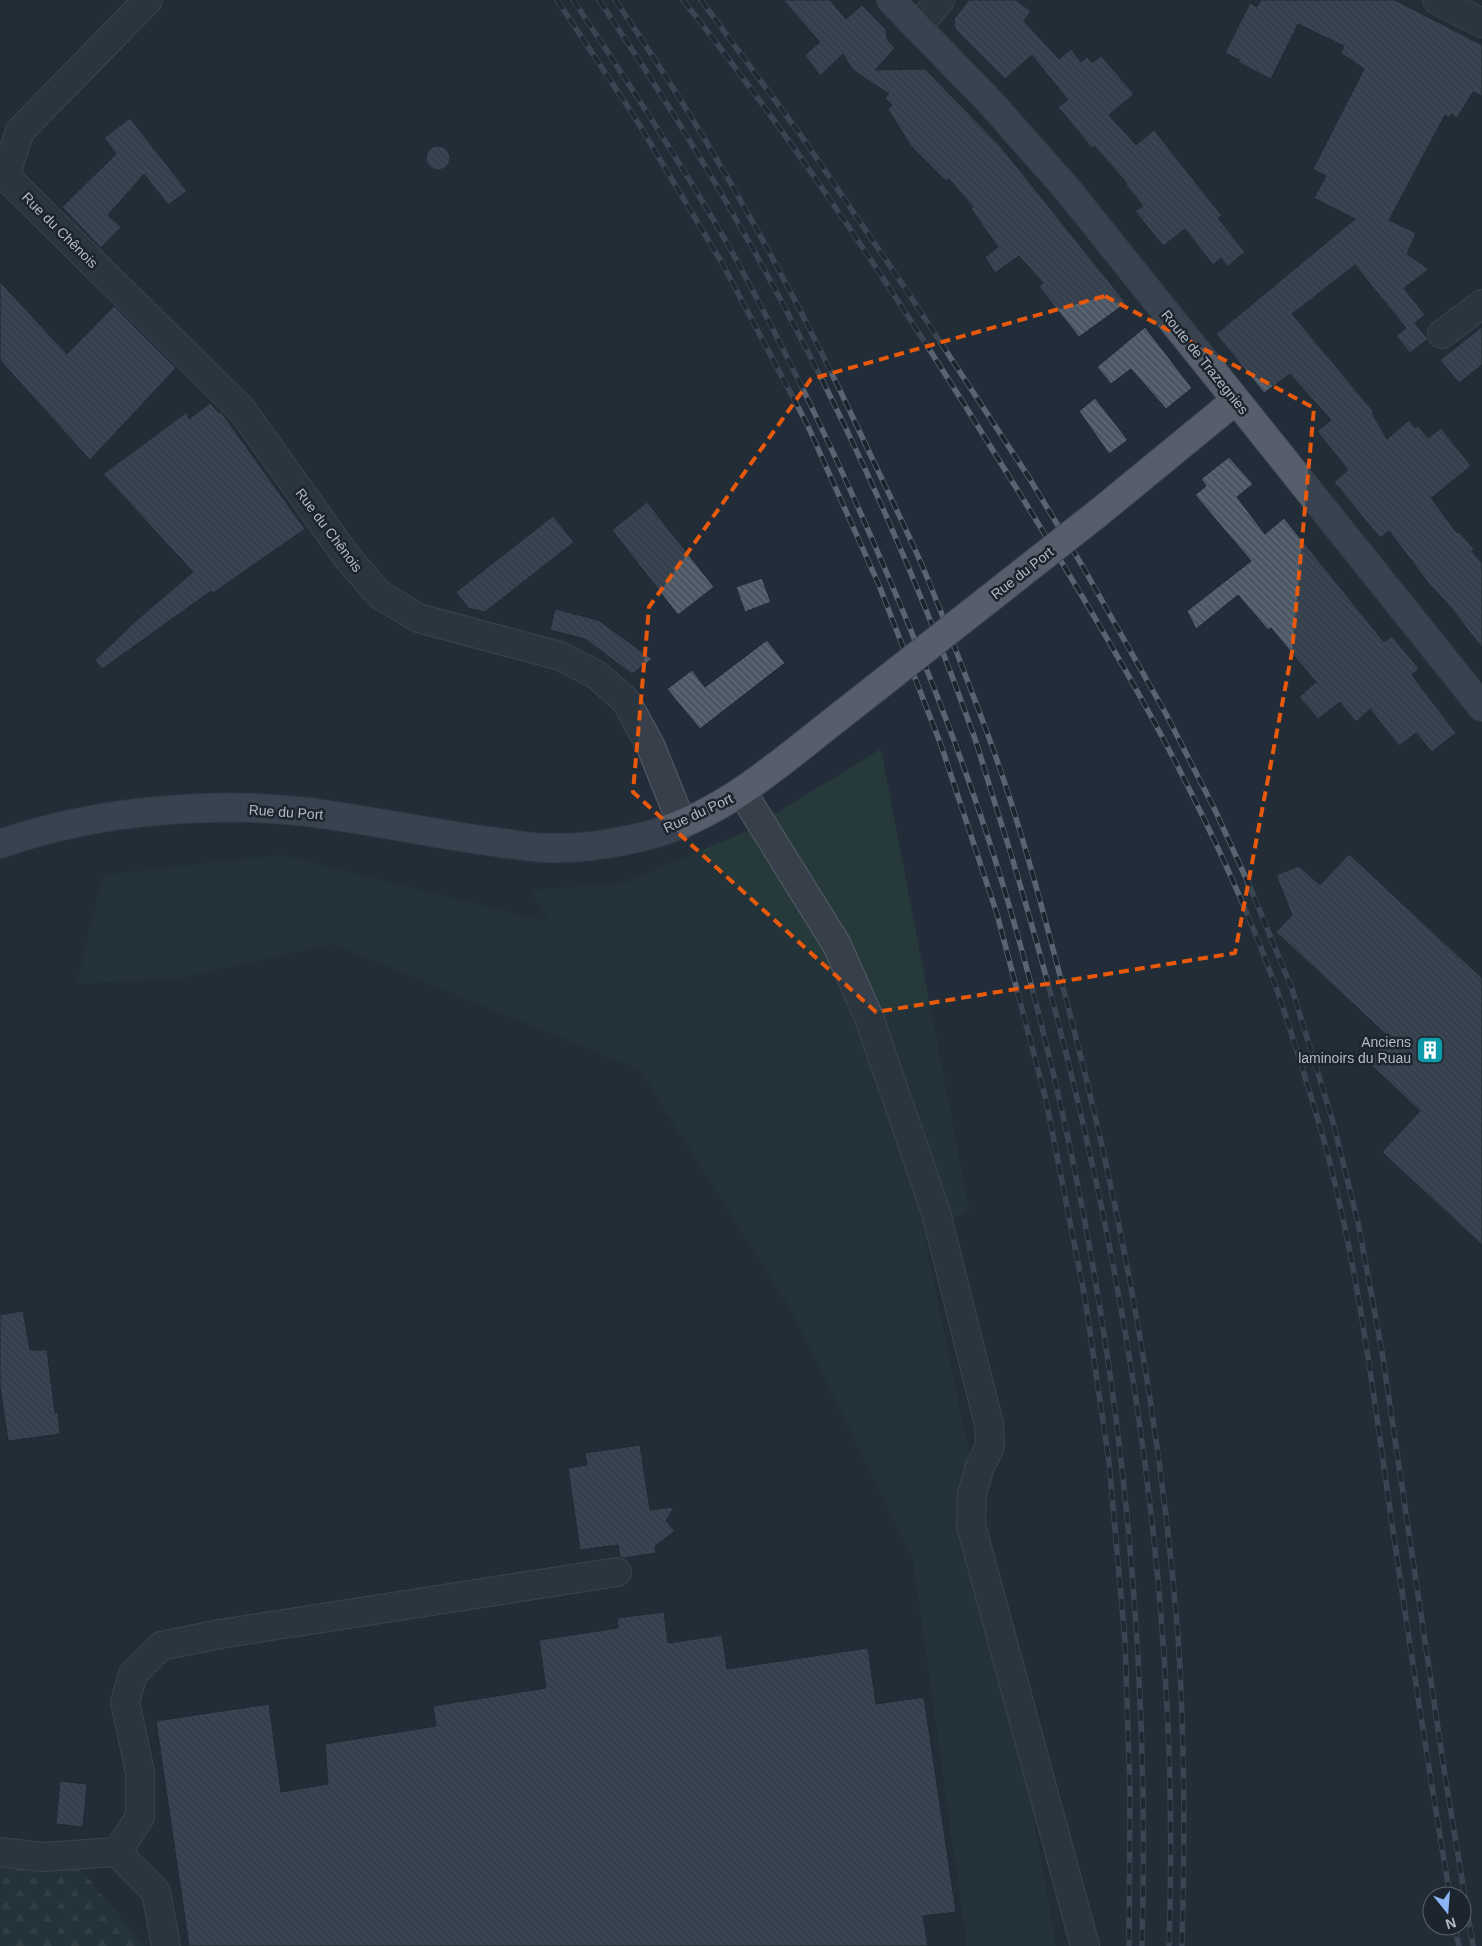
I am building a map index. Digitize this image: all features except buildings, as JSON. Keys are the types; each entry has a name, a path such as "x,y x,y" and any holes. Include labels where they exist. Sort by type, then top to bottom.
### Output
{"main road":[{"name":"Route de Trazegnies","path":"892,0 991,103 1056,177 1482,707"},
{"name":"Rue du Port","path":"0,844 22,836 109,817 185,810 263,808 328,814 473,839 546,848 587,847 622,841 654,834 682,824 712,810 742,792 1097,514 1236,400"}],"street":[{"path":"2,174 20,131 148,0"},
{"path":"917,27 940,0"},
{"path":"1437,0 1482,23"},
{"name":"Rue du Chênois","path":"2,174 242,410 346,557 379,594 418,618 560,656 597,675 626,701 651,747 682,824"},
{"path":"1442,334 1482,304"},
{"path":"742,792 837,945 870,1020 936,1213 989,1424 990,1447 980,1466 972,1494 971,1525 1085,1946"},
{"path":"117,1852 140,1817 140,1772 125,1702 133,1674 161,1646 220,1634 617,1572"},
{"path":"0,1852 42,1857 117,1852 156,1892 166,1946"}],"highlighted area":[{"path":"1105,296 1314,408 1292,652 1235,953 876,1012 633,792 649,607 811,379"}],"green space":[{"path":"881,749 969,1209 925,1240 977,1492 1056,1946 967,1946 913,1560 793,1313 640,1070 332,944 181,978 76,984 103,875 281,855 549,923 531,890 624,883 747,831"},
{"path":"0,1866 81,1870 145,1946 0,1946"}],"railway":[{"path":"557,0 634,116 722,263 807,424 879,585 941,745 997,914 1046,1100 1085,1298 1109,1462 1125,1640 1130,1791 1129,1946"},
{"path":"573,0 615,62 695,189 733,254 813,410 843,473 921,655 978,808 1011,912 1045,1038 1074,1166 1098,1294 1117,1424 1131,1554 1139,1684 1143,1815 1142,1946"},
{"path":"599,0 656,86 762,264 856,449 938,639 974,736 1032,924 1079,1104 1099,1195 1133,1381 1146,1474 1165,1662 1171,1851 1169,1946"},
{"path":"615,0 684,106 749,215 837,384 907,532 938,604 998,762 1031,869 1070,1014 1107,1168 1137,1323 1161,1479 1171,1557 1182,1713 1184,1791 1182,1946"},
{"path":"683,0 767,110 847,224 923,340 1037,521 1115,651 1152,718 1187,785 1251,922 1278,993 1299,1058 1319,1123 1343,1217 1361,1312 1448,1886"},
{"path":"701,0 800,134 905,288 1028,476 1083,567 1166,714 1215,810 1250,887 1292,989 1333,1122 1359,1227 1382,1352 1445,1776 1473,1946"},
{"path":"1456,1936 1459,1946"}],"place":[{"name":"Anciens laminoirs du Ruau","path":"1430,1050"}]}
